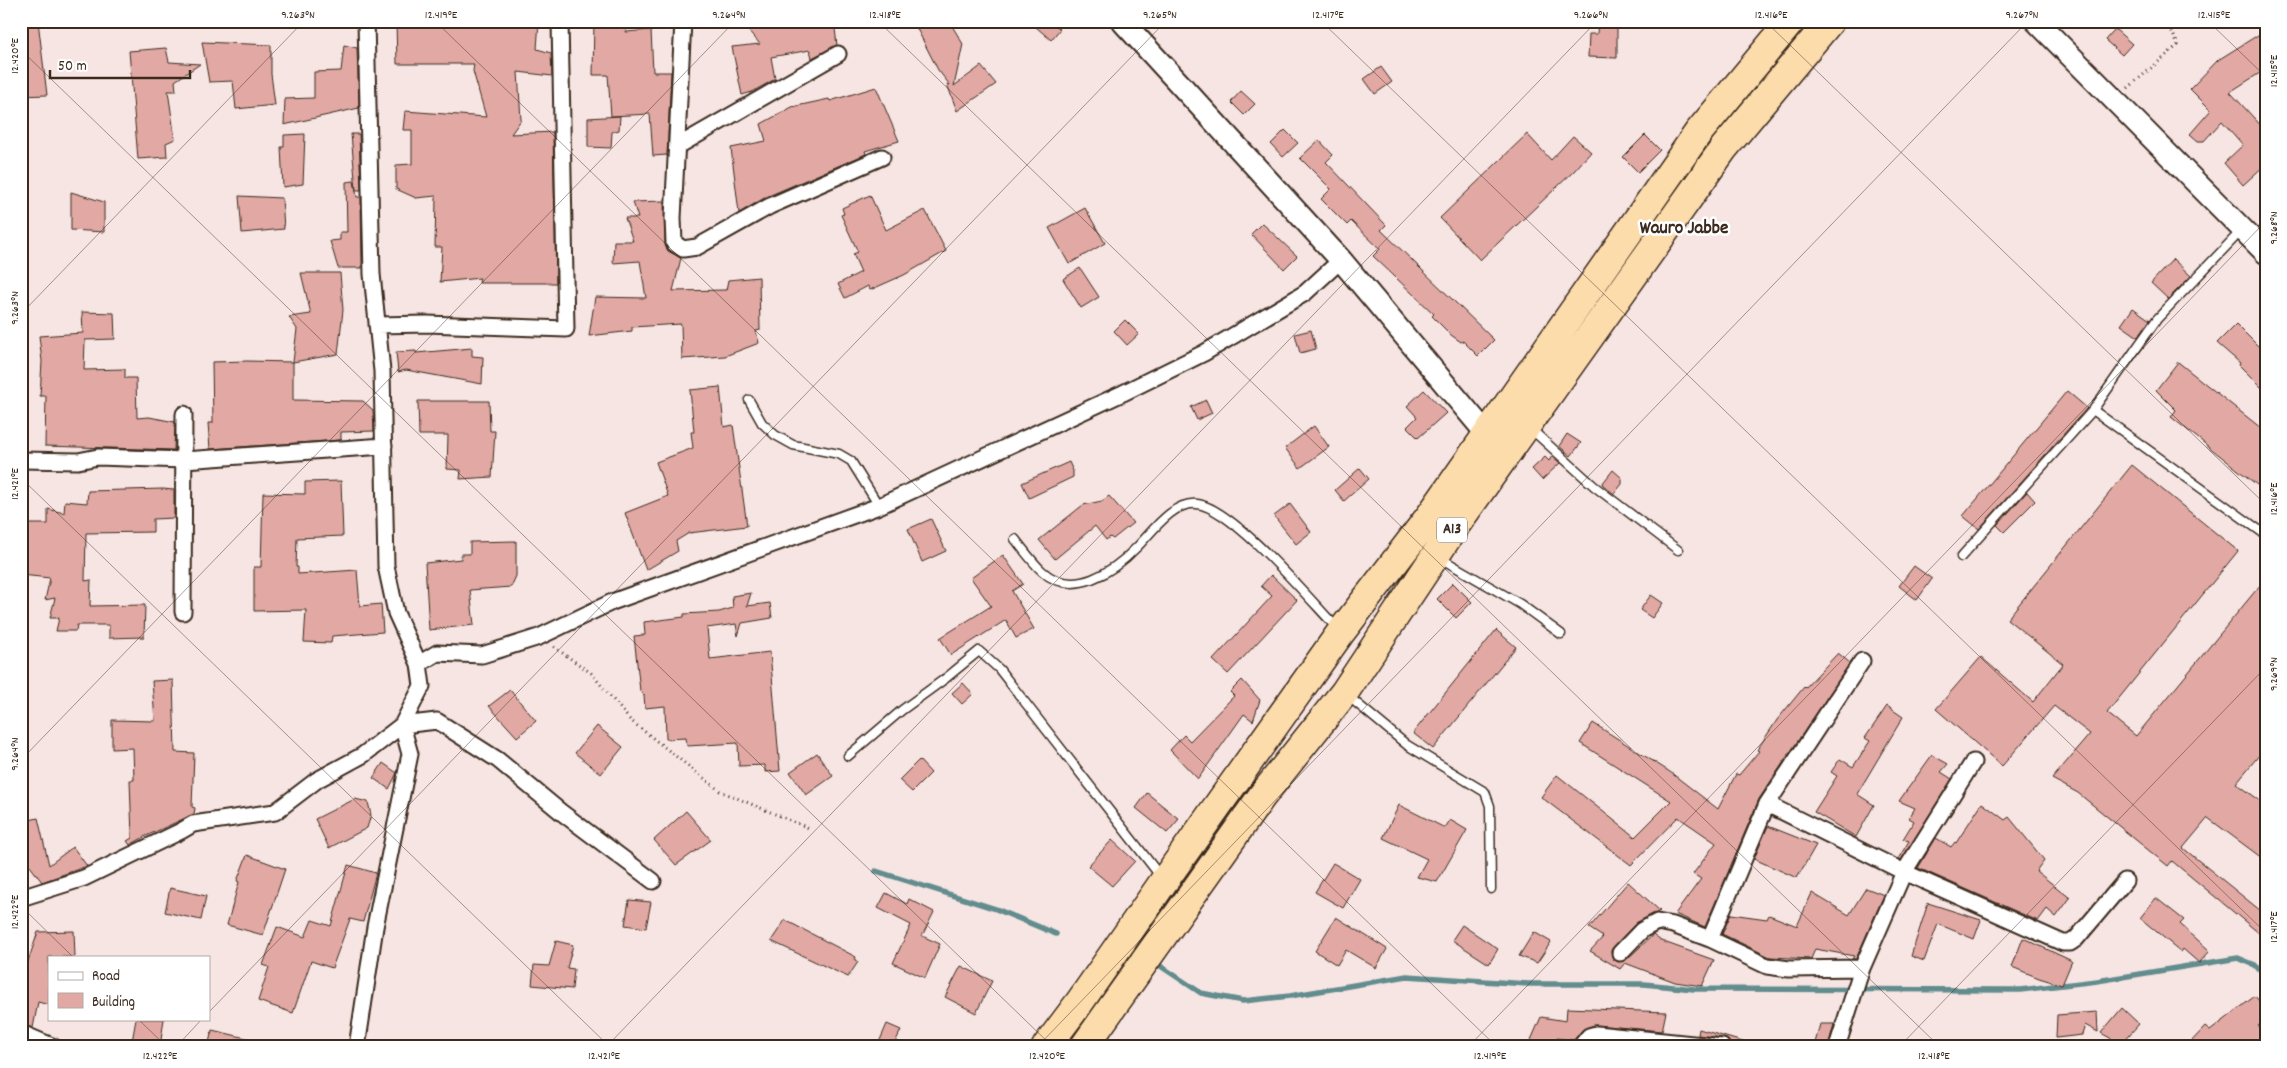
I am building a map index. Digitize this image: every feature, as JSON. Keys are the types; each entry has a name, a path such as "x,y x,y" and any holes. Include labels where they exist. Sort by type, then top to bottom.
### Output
{"highway":[{"name":"A13","path":"1046,1047 1341,632 1430,516 1488,435 1698,134 1791,21"},
{"name":"A13","path":"1084,1047 1262,796 1344,693 1505,456 1724,148 1830,21"}],"main road":[{"path":"1122,21 1341,260 1505,456"},
{"path":"2036,21 2243,230 2265,249"}],"street":[{"path":"21,898 84,878 181,832 193,824 275,812 318,780 363,756 402,725 422,686 419,664 396,613 386,566 382,372 372,274 366,21"},
{"path":"377,325 427,324 566,329 560,21"},
{"path":"683,21 674,238 674,243 682,249 697,247 770,206 882,157"},
{"path":"678,146 838,54"},
{"path":"419,664 437,653 482,655 539,637 612,602 879,506 1123,393 1204,353 1305,293 1341,260"},
{"path":"183,612 184,414"},
{"path":"21,460 78,461 98,457 184,460 384,446"},
{"path":"1710,939 1767,804 1862,661"},
{"path":"402,725 437,721 498,760 560,812 653,881"},
{"path":"357,1047 375,927 410,754 402,725"},
{"path":"1836,1047 1862,968 1904,872 1973,762"},
{"path":"1767,804 1904,872 2063,943 2070,943 2076,939 2125,881"},
{"path":"1620,953 1642,930 1657,922 1672,925 1710,939 1767,966 1789,970 1862,968"},
{"path":"21,1033 54,1047"},
{"path":"1580,1047 1589,1036 1596,1034 1722,1047"}],"lane":[{"path":"1961,557 2093,410 2157,319 2243,230"},
{"path":"749,400 762,423 775,435 793,445 826,450 839,454 851,461 879,506"},
{"path":"2093,410 2266,535"},
{"path":"1528,426 1594,486 1678,550"},
{"path":"1015,539 1042,572 1063,583 1084,583 1105,572 1136,549 1172,510 1196,503 1216,511 1256,542 1341,632"},
{"path":"1436,556 1520,604 1561,634"},
{"path":"848,756 902,710 979,651 998,669 1164,881"},
{"path":"1344,693 1407,745 1485,792 1490,806 1491,889"}],"path":[{"path":"2115,100 2178,45 2167,21"},
{"path":"539,637 591,673 630,720 720,791 811,829"}],"building":[{"path":"21,21 38,21 47,95 21,96"},
{"path":"396,21 539,21 537,49 551,53 552,76 518,72 521,120 511,134 553,132 556,283 479,283 480,278 440,282 442,247 435,247 436,196 416,198 396,189 396,165 412,164 412,130 403,130 405,111 486,117 473,71 474,64 397,64"},
{"path":"594,21 626,21 626,32 651,30 653,72 671,72 667,155 653,156 650,114 611,116 608,75 593,75"},
{"path":"740,21 834,21 837,45 812,58 810,50 771,57 775,79 752,92 742,95 732,47 760,44"},
{"path":"913,21 949,21 963,44 954,86 981,66 996,84 957,111 947,84 950,85 938,70"},
{"path":"1029,21 1051,21 1060,29 1051,40"},
{"path":"1598,21 1617,21 1617,58 1588,57 1589,34 1597,34"},
{"path":"2115,29 2132,44 2122,55 2105,40"},
{"path":"2266,30 2266,69 2230,92 2266,131 2266,164 2243,185 2224,163 2243,145 2222,121 2204,141 2198,141 2190,134 2211,110 2190,89 2218,60"},
{"path":"202,42 271,45 271,74 275,105 236,109 233,81 209,82"},
{"path":"344,45 357,48 359,108 284,125 285,99 314,98 314,72 341,71"},
{"path":"166,48 169,62 200,64 175,81 176,91 168,91 175,139 166,143 167,157 138,159 129,51"},
{"path":"1381,67 1392,82 1375,94 1364,79"},
{"path":"876,87 899,141 865,151 866,154 766,197 739,213 731,148 766,141 761,124 792,107 829,99 830,101"},
{"path":"1241,91 1255,104 1244,115 1231,102"},
{"path":"620,116 619,130 612,132 611,148 588,147 588,118"},
{"path":"1285,130 1298,143 1283,157 1271,144"},
{"path":"305,134 303,184 283,187 281,147 284,147 284,135"},
{"path":"351,134 359,134 361,190 356,190"},
{"path":"1527,134 1551,160 1573,136 1591,152 1574,171 1480,260 1440,218"},
{"path":"1645,135 1660,150 1638,172 1623,157"},
{"path":"1319,140 1333,155 1326,162 1386,225 1381,230 1494,340 1478,356 1463,341 1461,342 1451,335 1432,316 1434,314 1373,256 1380,249 1351,221 1347,225 1321,199 1331,189 1300,158"},
{"path":"354,181 357,197 361,197 362,268 338,268 330,241 340,240 340,232 347,232 346,182"},
{"path":"71,192 104,202 104,232 71,230"},
{"path":"870,195 886,230 925,210 946,251 904,275 870,290 868,286 845,298 838,284 861,272 853,254 858,252 841,215 844,214 842,208"},
{"path":"239,196 282,198 284,229 242,233"},
{"path":"664,201 665,244 668,251 681,258 673,291 726,290 728,280 759,277 760,330 756,331 759,343 725,356 682,359 681,324 632,327 632,331 589,336 595,297 646,298 640,261 613,263 614,241 633,241 625,218 638,218 633,202"},
{"path":"1085,208 1105,243 1069,264 1049,228"},
{"path":"1262,223 1297,256 1284,269 1251,234"},
{"path":"2173,259 2191,276 2168,299 2151,283"},
{"path":"1080,268 1099,297 1081,308 1063,279"},
{"path":"301,273 340,273 343,310 338,354 293,362 297,329 289,317 311,314"},
{"path":"2133,308 2150,320 2138,337 2121,325"},
{"path":"82,312 114,313 115,339 85,340 84,370 125,369 125,378 136,378 137,418 149,417 175,422 174,450 45,446 46,396 40,396 42,361 39,336 83,333"},
{"path":"1125,320 1139,334 1127,345 1114,331"},
{"path":"2236,324 2266,354 2266,392 2239,365 2240,363 2217,343"},
{"path":"1311,330 1316,349 1300,353 1295,334"},
{"path":"472,348 472,356 483,357 482,384 406,370 398,372 396,352 416,351 416,353"},
{"path":"212,362 293,362 293,400 363,401 373,410 374,431 341,432 341,440 210,449 208,423 213,423"},
{"path":"2178,362 2266,432 2266,492 2171,417 2176,410 2156,390"},
{"path":"720,387 724,427 733,425 747,526 689,533 676,541 678,551 646,570 625,513 668,496 656,462 693,448 691,432 694,432 690,390"},
{"path":"1424,390 1446,413 1418,438 1407,427 1417,417 1407,406"},
{"path":"2067,391 2087,408 1979,529 1963,516"},
{"path":"1206,400 1212,413 1197,420 1191,407"},
{"path":"418,401 489,401 490,431 495,431 492,477 460,479 461,470 447,469 448,435 419,435"},
{"path":"1314,426 1329,447 1300,468 1285,448"},
{"path":"1567,434 1581,443 1571,456 1559,446"},
{"path":"1552,456 1560,463 1542,480 1532,469 1545,457 1549,461"},
{"path":"1069,462 1073,471 1073,477 1029,498 1022,483"},
{"path":"2132,465 2238,551 2107,713 2136,736 2266,578 2266,747 2236,783 2266,805 2266,861 2208,818 2183,848 2266,915 2266,939 2172,861 2168,866 2078,793 2052,779 2090,734 2054,706 2002,766 1936,709 1981,657 2033,702 2063,664 2007,619"},
{"path":"1360,468 1369,479 1344,501 1335,490"},
{"path":"1613,470 1622,478 1622,484 1614,494 1602,484"},
{"path":"341,481 343,536 297,538 296,567 298,567 298,574 357,570 360,606 381,604 383,632 332,636 331,643 304,642 306,610 254,611 254,567 261,567 263,493 305,494 305,482"},
{"path":"174,490 174,518 153,519 153,532 86,533 85,581 91,580 90,606 145,605 144,637 109,638 109,625 77,625 76,631 56,631 59,618 50,618 55,598 45,600 50,578 21,575 21,524 48,524 48,509 64,513 65,501 87,503 88,491"},
{"path":"2027,492 2035,501 2004,532 1997,525"},
{"path":"1109,496 1133,523 1113,539 1110,537 1106,540 1095,526 1055,559 1039,540 1083,505 1102,501"},
{"path":"1290,504 1311,532 1296,544 1274,516"},
{"path":"931,519 946,551 922,562 908,529"},
{"path":"516,541 516,576 511,587 470,590 474,625 429,630 425,563 461,559 461,554 470,554 470,542"},
{"path":"1003,555 1023,584 1012,591 1034,629 1016,638 1006,620 951,655 940,638 991,606 971,578"},
{"path":"1914,566 1932,579 1917,600 1899,586"},
{"path":"1271,575 1297,600 1228,674 1213,660 1272,596 1261,586"},
{"path":"1453,583 1472,602 1456,618 1437,599"},
{"path":"751,593 747,606 770,603 772,618 742,623 738,636 736,624 707,628 710,659 770,652 780,771 765,772 765,765 739,766 738,743 687,746 686,738 666,739 665,706 645,708 644,695 640,691 634,636 645,635 644,622 684,617 684,614 719,612 733,608 732,596"},
{"path":"1651,595 1663,603 1652,618 1640,610"},
{"path":"1496,630 1516,647 1433,749 1413,733"},
{"path":"1838,653 1850,663 1759,799 1705,927 1675,914 1701,879 1693,874 1716,843 1678,817 1631,865 1541,797 1557,775 1635,837 1671,801 1580,743 1593,723 1670,772 1718,809 1736,774 1739,775 1759,751 1757,750 1777,720 1804,687"},
{"path":"173,680 175,752 194,753 192,807 195,808 194,814 130,845 127,841 132,838 130,780 134,780 133,748 112,749 112,720 155,721 152,681"},
{"path":"1242,680 1260,700 1253,721 1244,714 1198,779 1170,750 1184,735 1190,741 1234,696 1230,692"},
{"path":"963,683 973,694 962,704 952,693"},
{"path":"510,690 536,721 517,737 489,706"},
{"path":"1887,706 1903,717 1857,794 1874,805 1856,837 1814,812 1837,776 1831,772 1840,759 1853,767 1870,741 1865,738"},
{"path":"597,726 623,747 601,774 575,753"},
{"path":"817,753 833,776 806,795 790,772"},
{"path":"1932,755 1948,764 1941,772 1952,779 1901,860 1898,859 1909,841 1903,839 1914,821 1909,818 1915,808 1899,801"},
{"path":"919,760 931,773 912,792 899,780"},
{"path":"383,763 397,773 389,789 373,778"},
{"path":"1147,793 1179,819 1167,833 1136,808"},
{"path":"355,799 368,802 371,815 367,828 329,848 315,819"},
{"path":"1982,803 2005,820 2009,817 2044,860 2036,871 2070,898 2056,917 2047,909 2038,921 1918,868 1936,838 1951,847 1956,843"},
{"path":"1399,805 1445,828 1450,820 1467,830 1437,882 1417,877 1427,859 1383,838"},
{"path":"686,811 711,840 676,865 654,840"},
{"path":"38,818 49,865 73,847 87,866 42,882 21,854 21,822"},
{"path":"1768,826 1816,845 1797,878 1754,859"},
{"path":"1112,840 1135,861 1112,886 1088,866"},
{"path":"247,855 285,869 263,935 227,925 239,882 237,881"},
{"path":"1333,863 1360,879 1343,908 1315,892"},
{"path":"348,865 376,873 363,922 350,919 332,968 311,961 293,1013 258,1001 269,967 263,965 277,927 305,937 312,920 331,926"},
{"path":"1628,882 1660,911 1635,924 1613,947 1611,951 1613,959 1618,962 1626,960 1653,935 1661,941 1714,960 1702,986 1675,982 1625,963 1620,969 1590,951 1603,937 1589,928"},
{"path":"170,888 206,896 201,920 165,912"},
{"path":"1866,888 1884,895 1856,959 1852,959 1854,956 1815,949 1811,959 1770,957 1722,934 1731,914 1767,919 1769,915 1797,926 1812,893 1849,915"},
{"path":"886,893 907,904 909,899 934,912 922,936 940,944 925,978 893,963 911,925 878,908"},
{"path":"2156,898 2184,920 2180,924 2210,951 2199,963 2183,949 2181,952 2140,918"},
{"path":"629,900 651,902 646,928 625,925"},
{"path":"1928,903 1981,920 1974,939 1938,924 1924,961 1911,956"},
{"path":"1336,917 1387,949 1376,968 1346,950 1337,965 1315,951"},
{"path":"785,920 856,957 855,960 858,962 848,977 771,941"},
{"path":"1462,925 1498,949 1489,964 1452,940"},
{"path":"74,931 75,956 48,956 48,1005 38,1002 33,1028 21,1024 21,969 25,970 38,932"},
{"path":"1534,932 1551,942 1537,963 1519,956"},
{"path":"2023,938 2072,961 2062,985 2012,967"},
{"path":"556,941 573,945 567,968 574,969 572,989 532,985 534,965 549,966"},
{"path":"961,966 992,981 976,1013 945,997"},
{"path":"2255,996 2266,1010 2266,1019 2258,1026 2266,1033 2266,1042 2261,1047 2186,1047 2205,1027 2210,1031"},
{"path":"1567,1008 1666,1012 1662,1031 1594,1025 1582,1030 1574,1040 1556,1038 1552,1047 1528,1047 1541,1017 1566,1021"},
{"path":"2122,1008 2139,1024 2121,1044 2101,1033"},
{"path":"2097,1012 2098,1032 2085,1025 2082,1035 2056,1038 2057,1015"},
{"path":"136,1020 164,1020 160,1047 131,1047"},
{"path":"887,1024 901,1030 893,1047 877,1047"},
{"path":"1820,1024 1834,1024 1828,1047 1814,1047"},
{"path":"1699,1029 1746,1043 1745,1047 1731,1047 1728,1040 1723,1038 1698,1035"},
{"path":"212,1030 259,1041 258,1047 208,1047"}],"waterway":[{"path":"876,871 996,909 1056,934"},
{"path":"1162,967 1201,993 1243,1001 1290,996 1407,976 1528,984 1644,984 1694,989 2020,990 2097,981 2238,958 2255,965 2266,977"}],"district":[{"name":"Wauro Jabbe","path":"1684,229"}]}
